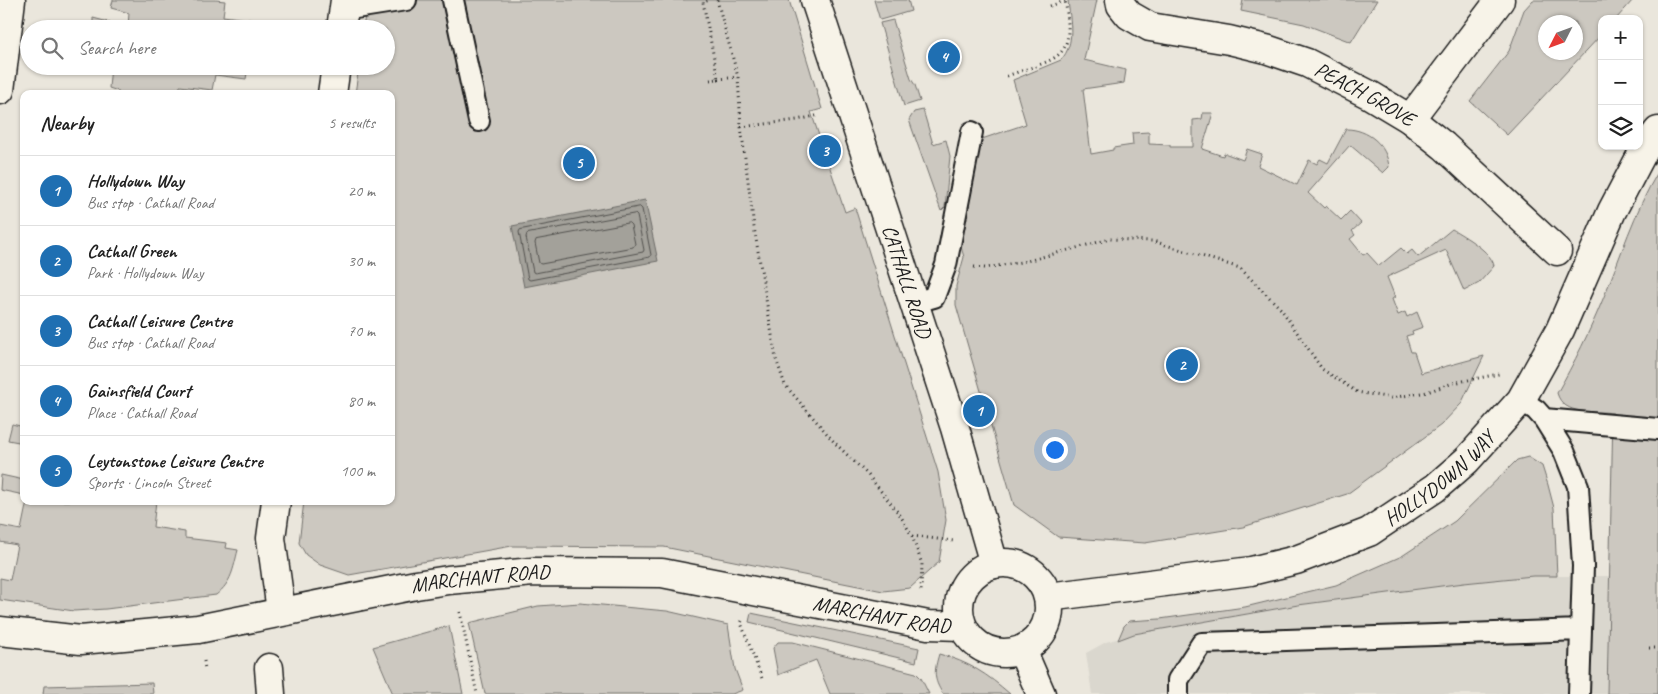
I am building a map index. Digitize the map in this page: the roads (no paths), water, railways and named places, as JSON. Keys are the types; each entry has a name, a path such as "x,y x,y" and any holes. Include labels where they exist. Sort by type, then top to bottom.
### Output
{"street":[{"path":"0,90 11,0"},
{"name":"CATHALL ROAD","path":"815,0 955,428 994,564"},
{"path":"1410,119 1500,0"},
{"name":"PEACH GROVE","path":"1125,8 1150,27 1229,40 1266,49 1307,63 1370,95 1410,119 1444,146 1557,251"},
{"path":"333,90 335,75"},
{"name":"HOLLYDOWN WAY","path":"1048,597 1252,571 1296,560 1369,532 1434,488 1461,465 1521,400 1560,330 1612,211 1644,150 1658,131"},
{"path":"275,505 271,538 281,611"},
{"path":"1008,563 1021,566 1034,573 1048,597 1050,612 1045,628 1036,641 1022,650 1005,654 988,651 972,641 962,626 959,611 960,595 968,581 979,570 994,564 1008,563"},
{"name":"MARCHANT ROAD","path":"0,631 81,640 198,628 448,580 534,572 662,573 928,625 962,626"},
{"path":"1022,650 1041,694"}],"lane":[{"path":"343,13 406,0"},
{"path":"454,0 479,121"},
{"path":"913,303 934,297 946,265 972,132"},
{"path":"1521,400 1536,410 1544,419 1564,451 1578,486 1583,566 1578,694"},
{"path":"1544,419 1658,429"},
{"path":"1178,694 1178,680 1202,643 1580,630"}],"water":[{"path":"645,200 658,261 524,287 512,226"}],"place":[{"name":"Gainsfield Court","path":"944,57"},
{"name":"Cathall Leisure Centre","path":"825,151"},
{"name":"Leytonstone Leisure Centre","path":"579,163"},
{"name":"Cathall Green","path":"1182,365"},
{"name":"Hollydown Way","path":"979,411"}]}
